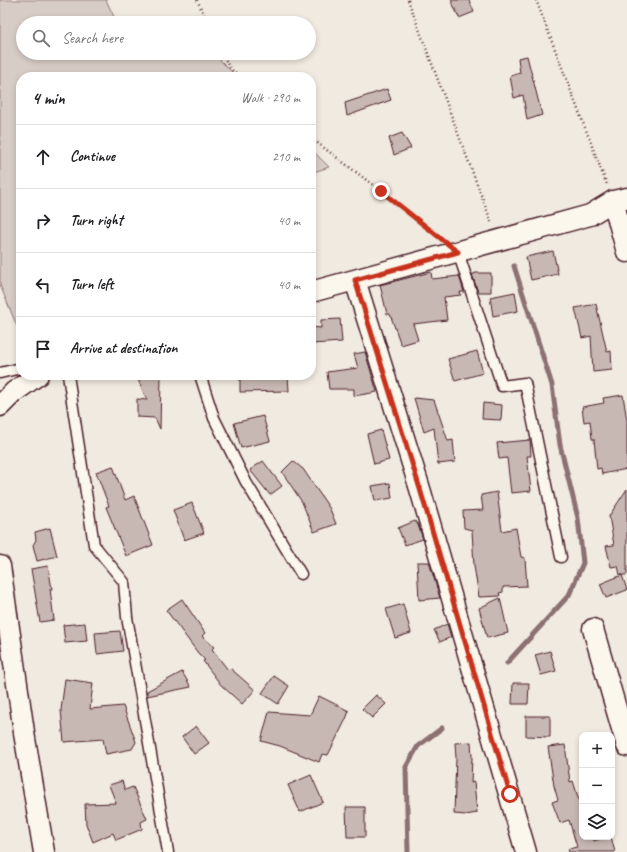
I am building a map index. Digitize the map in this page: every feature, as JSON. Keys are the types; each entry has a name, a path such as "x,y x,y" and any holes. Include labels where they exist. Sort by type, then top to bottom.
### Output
{"street":[{"path":"316,291 590,215 620,199 627,252"},
{"path":"355,280 420,489 526,852"},
{"path":"0,406 14,392 31,380"},
{"path":"0,566 25,739 44,852"},
{"path":"593,629 627,746"}],"lane":[{"path":"458,252 502,386 525,383 561,557"},
{"path":"0,374 16,369"},
{"path":"69,380 94,545 124,582 127,617 168,852"},
{"path":"202,380 214,418 246,482 301,574"}],"path":[{"path":"197,0 205,16"},
{"path":"408,0 498,240"},
{"path":"536,0 620,199"},
{"path":"226,60 234,72"},
{"path":"316,142 458,252"}],"shaded area":[{"path":"0,0 106,0 114,16 16,16 16,60 220,60 232,72 16,72 16,324 0,285"},
{"path":"316,154 329,167 316,171"}],"building":[{"path":"451,0 469,0 474,12 459,18"},
{"path":"527,56 542,115 527,120 523,95 514,98 510,76 520,73 518,58"},
{"path":"387,89 391,100 347,116 345,103"},
{"path":"402,133 411,148 394,155 389,138"},
{"path":"553,251 558,274 531,280 526,257"},
{"path":"431,272 432,279 459,276 464,292 460,292 461,295 444,297 447,320 413,324 418,340 401,345 390,314 387,314 380,285"},
{"path":"491,273 491,292 478,292 472,274"},
{"path":"515,292 518,311 493,316 490,297"},
{"path":"596,304 607,352 611,351 612,370 593,372 591,336 582,338 575,308"},
{"path":"340,319 342,342 316,344 316,328 321,328 321,320"},
{"path":"477,351 483,373 455,381 448,359"},
{"path":"365,352 377,392 354,396 354,389 329,389 327,372 358,368 354,354"},
{"path":"138,380 161,380 160,429 155,418 137,417 137,399 147,400"},
{"path":"240,380 288,380 289,391 240,392"},
{"path":"623,395 627,421 627,469 602,474 601,468 597,469 594,439 592,439 590,421 584,422 582,407 604,403 603,398"},
{"path":"414,398 434,400 448,441 453,440 455,462 438,464 434,428 424,432"},
{"path":"483,403 502,405 501,420 482,419"},
{"path":"263,416 270,441 241,448 234,423"},
{"path":"381,430 389,460 374,464 367,434"},
{"path":"530,440 531,456 527,456 531,491 511,493 507,458 499,459 497,443"},
{"path":"263,461 282,486 270,495 250,470"},
{"path":"293,461 303,469 330,509 336,524 314,532 302,502 282,472"},
{"path":"113,466 125,500 134,496 153,545 126,556 106,507 109,506 96,472"},
{"path":"390,483 392,498 375,501 372,486"},
{"path":"627,489 627,575 620,575 618,566 611,567 606,546 614,545 609,516"},
{"path":"497,492 502,531 516,528 521,557 525,558 527,586 503,587 503,592 499,593 500,596 479,597 474,566 472,530 464,528 463,511 483,510 481,495"},
{"path":"192,503 204,533 184,540 173,510"},
{"path":"415,521 423,539 405,545 398,528"},
{"path":"50,528 57,556 37,561 33,545 36,540 35,532"},
{"path":"417,562 429,562 440,598 419,600"},
{"path":"48,566 52,589 50,589 54,620 40,622 31,569"},
{"path":"622,575 627,590 606,598 600,584"},
{"path":"500,598 508,633 487,638 479,608"},
{"path":"182,599 205,633 202,636 214,647 212,649 228,670 230,668 255,690 242,704 221,685 203,661 205,660 198,653 166,610"},
{"path":"403,604 411,633 395,638 386,609"},
{"path":"85,623 87,641 65,643 63,625"},
{"path":"447,624 451,637 440,642 434,630"},
{"path":"120,631 123,651 97,654 95,633"},
{"path":"550,651 556,671 541,675 535,655"},
{"path":"182,672 191,687 147,696 147,691"},
{"path":"274,676 289,686 278,704 262,693"},
{"path":"65,679 93,683 90,709 123,706 136,742 132,749 106,754 103,739 64,742 61,710"},
{"path":"513,683 529,683 528,704 512,704"},
{"path":"376,695 386,704 372,718 362,709"},
{"path":"319,696 349,711 328,755 322,754 319,762 280,746 261,741 269,712 310,715"},
{"path":"526,716 550,716 550,737 526,736"},
{"path":"196,726 209,743 194,754 182,737"},
{"path":"471,742 471,783 474,782 477,813 466,815 454,814 456,758 455,743"},
{"path":"565,745 570,782 573,781 579,800 579,840 612,840 615,852 569,852 568,849 577,847 569,820 560,823 552,802 558,800 554,786 548,747"},
{"path":"311,775 323,802 300,812 288,785"},
{"path":"122,781 125,790 133,787 147,819 141,822 142,829 116,840 113,833 93,842 86,824 85,804 116,803 109,785"},
{"path":"346,807 365,807 365,837 347,837"}],"waterway":[{"path":"507,663 569,595 583,563 578,518 560,445 552,385 514,266"},
{"path":"408,852 406,767 418,746 442,728"}],"route":[{"path":"381,191 458,252 355,280 420,489 510,794"}]}
